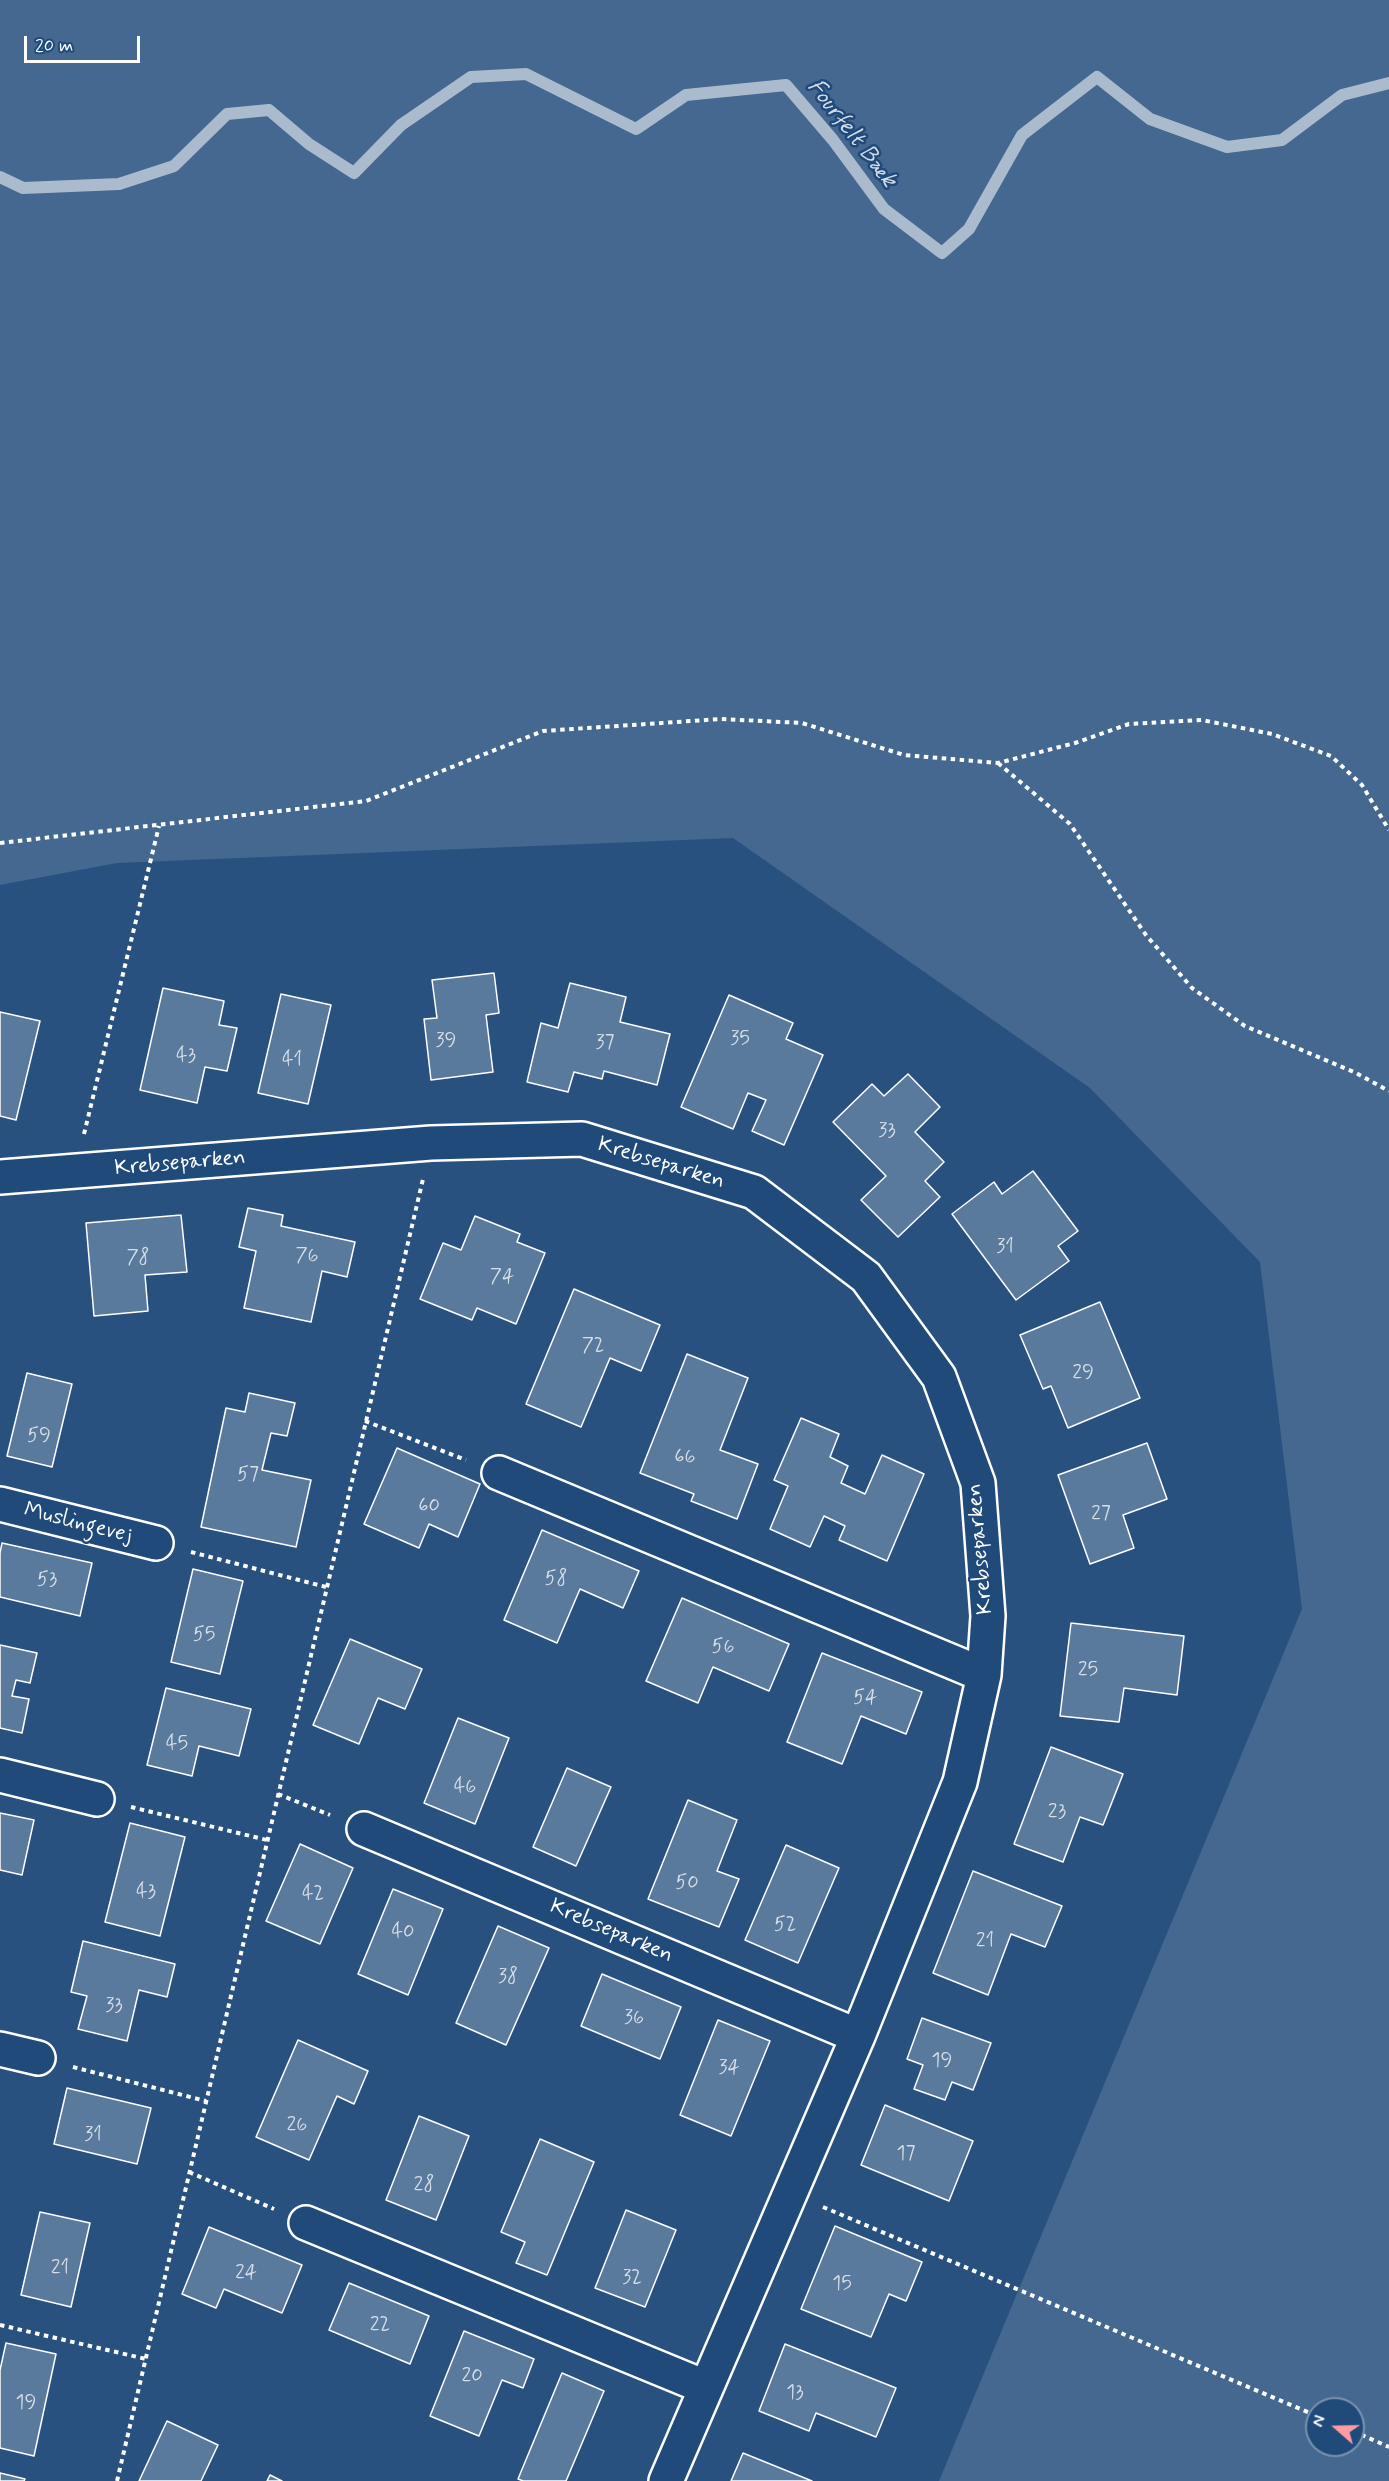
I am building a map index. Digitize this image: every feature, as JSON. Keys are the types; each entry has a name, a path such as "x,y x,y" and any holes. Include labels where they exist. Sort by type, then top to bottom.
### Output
{"street":[{"name":"Krebseparken","path":"0,1177 431,1143 582,1140 754,1192 866,1277 939,1377 978,1483 988,1616 984,1675 960,1782 858,2036 666,2481"},
{"path":"499,1473 984,1675"},
{"name":"Muslingevej","path":"0,1504 156,1543"},
{"path":"0,1775 97,1799"},
{"name":"Krebseparken","path":"364,1829 858,2036"},
{"path":"0,2049 38,2058"},
{"path":"306,2223 705,2388"}],"path":[{"path":"0,843 366,801 543,731 722,719 802,723 904,755 998,763 1075,742 1129,724 1202,720 1272,734 1331,756 1362,785 1389,830"},
{"path":"998,763 1070,824 1146,935 1192,988 1245,1026 1356,1073 1389,1091"},
{"path":"75,1172 159,826"},
{"path":"117,2481 431,1143"},
{"path":"365,1421 499,1473"},
{"path":"156,1543 326,1587"},
{"path":"278,1794 364,1829"},
{"path":"97,1799 267,1840"},
{"path":"38,2058 206,2101"},
{"path":"189,2172 306,2223"},
{"path":"789,2193 1305,2411"},
{"path":"0,2325 146,2359"},
{"path":"1365,2436 1389,2446"}],"shaded area":[{"path":"0,0 1389,0 1389,2481 939,2481 1302,1609 1260,1262 1090,1088 733,838 117,863 0,885"}],"building":[{"path":"494,973 499,1013 486,1015 493,1072 431,1080 424,1019 437,1018 432,980"},
{"path":"570,983 626,997 620,1022 670,1034 657,1085 604,1071 602,1079 574,1072 568,1092 527,1082 541,1023 558,1028"},
{"path":"163,988 224,1001 219,1025 237,1028 227,1071 205,1067 197,1103 140,1090"},
{"path":"281,994 331,1005 308,1104 258,1093"},
{"path":"729,995 793,1023 786,1039 823,1055 784,1145 752,1131 766,1100 748,1093 733,1129 681,1107"},
{"path":"0,1012 40,1021 16,1120 0,1116"},
{"path":"908,1074 940,1107 915,1132 944,1162 925,1181 940,1197 898,1237 861,1200 886,1176 833,1122 872,1084 884,1096"},
{"path":"1033,1171 1078,1231 1058,1246 1069,1261 1016,1300 952,1214 994,1182 1002,1194"},
{"path":"248,1208 283,1215 281,1226 355,1242 347,1277 322,1271 311,1322 244,1308 256,1251 239,1247"},
{"path":"181,1215 187,1272 145,1275 148,1311 94,1316 86,1223"},
{"path":"475,1216 520,1234 517,1242 545,1253 516,1324 477,1308 472,1320 420,1299 443,1243 461,1250"},
{"path":"574,1289 660,1325 641,1371 610,1358 581,1427 526,1404"},
{"path":"1100,1302 1140,1398 1068,1428 1051,1386 1043,1389 1020,1335"},
{"path":"687,1354 748,1378 720,1450 758,1464 737,1519 691,1501 694,1494 640,1473"},
{"path":"27,1373 72,1384 52,1467 7,1456"},
{"path":"249,1393 295,1403 287,1436 271,1433 262,1470 311,1480 296,1547 201,1527 226,1408 245,1412"},
{"path":"801,1418 839,1434 830,1457 848,1466 841,1483 865,1494 882,1455 924,1474 887,1561 839,1540 845,1526 824,1516 810,1547 770,1529 788,1486 774,1480"},
{"path":"1147,1443 1167,1499 1123,1515 1134,1548 1090,1564 1058,1475"},
{"path":"397,1448 480,1484 458,1537 429,1524 419,1548 364,1524"},
{"path":"542,1530 639,1571 623,1608 580,1589 557,1643 504,1620"},
{"path":"2,1543 92,1563 80,1616 0,1597"},
{"path":"193,1569 243,1581 220,1674 171,1662"},
{"path":"682,1598 789,1644 769,1691 713,1667 698,1703 646,1681"},
{"path":"1071,1623 1184,1636 1177,1695 1124,1688 1119,1722 1060,1716"},
{"path":"350,1639 422,1669 405,1709 378,1698 359,1744 313,1725"},
{"path":"0,1645 37,1653 30,1683 16,1680 12,1696 29,1699 22,1733 0,1728"},
{"path":"822,1653 922,1692 906,1734 861,1716 842,1764 787,1742"},
{"path":"166,1688 251,1709 239,1756 199,1746 192,1776 147,1765"},
{"path":"458,1718 509,1738 475,1824 424,1803"},
{"path":"1051,1747 1123,1774 1103,1825 1080,1817 1063,1862 1014,1844"},
{"path":"567,1768 611,1787 576,1866 533,1847"},
{"path":"688,1800 737,1820 717,1871 739,1879 719,1927 648,1899"},
{"path":"0,1813 34,1820 22,1875 0,1870"},
{"path":"130,1823 185,1837 160,1936 105,1922"},
{"path":"300,1844 353,1868 320,1944 266,1921"},
{"path":"786,1845 839,1868 798,1963 745,1940"},
{"path":"973,1871 1062,1906 1045,1947 1011,1934 988,1995 933,1973"},
{"path":"393,1889 443,1909 408,1995 358,1974"},
{"path":"498,1926 549,1948 506,2045 456,2023"},
{"path":"83,1941 175,1964 167,1997 139,1990 127,2041 78,2029 87,1996 71,1992"},
{"path":"602,1974 681,2007 660,2059 581,2026"},
{"path":"922,2018 991,2043 973,2090 952,2082 945,2100 914,2089 923,2065 907,2059"},
{"path":"718,2020 770,2041 731,2136 680,2115"},
{"path":"298,2040 368,2071 354,2104 337,2096 309,2160 256,2137"},
{"path":"67,2088 151,2108 137,2164 54,2144"},
{"path":"885,2105 973,2141 949,2201 861,2165"},
{"path":"419,2116 469,2136 436,2220 386,2200"},
{"path":"540,2139 594,2162 547,2275 516,2263 525,2242 501,2232"},
{"path":"626,2210 676,2230 645,2307 595,2288"},
{"path":"40,2212 90,2223 71,2307 21,2295"},
{"path":"835,2226 922,2262 906,2301 889,2294 871,2337 801,2309"},
{"path":"209,2227 302,2265 282,2313 224,2289 216,2308 182,2294"},
{"path":"349,2283 429,2316 410,2364 329,2330"},
{"path":"464,2331 534,2359 523,2388 502,2380 479,2436 430,2416"},
{"path":"6,2343 56,2354 34,2456 0,2448 0,2370"},
{"path":"785,2344 896,2388 876,2437 816,2413 809,2431 759,2411"},
{"path":"562,2373 604,2391 566,2481 523,2481 518,2479"},
{"path":"167,2421 218,2445 201,2481 139,2481"},
{"path":"743,2453 812,2481 731,2481"},
{"path":"0,2473 25,2479 24,2481 0,2481"},
{"path":"270,2475 282,2481 267,2481"}],"waterway":[{"name":"Fourfelt Bæk","path":"0,177 23,188 119,184 174,166 227,114 269,110 309,144 354,173 401,125 471,77 526,74 636,129 686,95 786,85 833,140 884,209 942,253 969,229 1022,135 1097,77 1150,119 1227,147 1282,140 1342,95 1389,83"}]}
